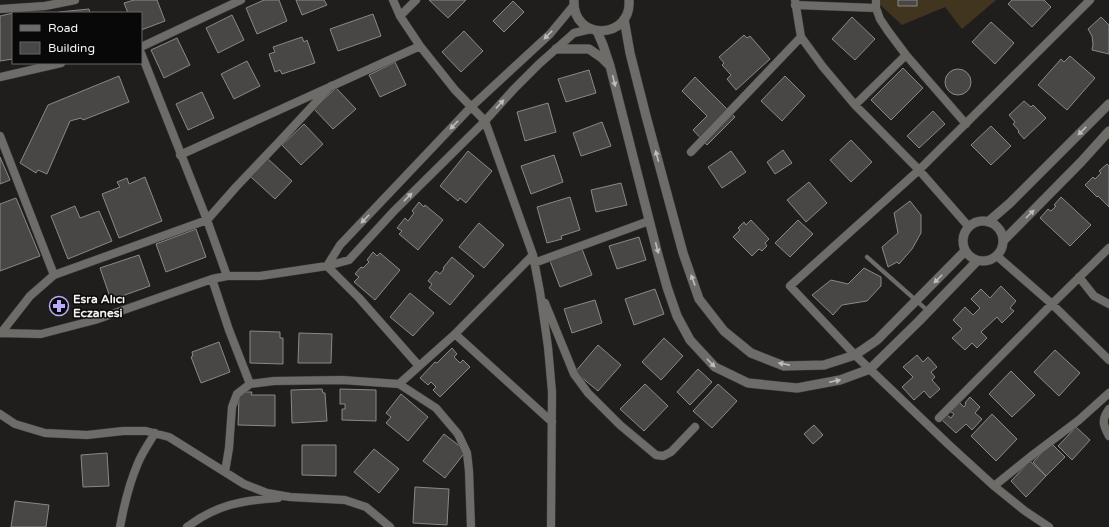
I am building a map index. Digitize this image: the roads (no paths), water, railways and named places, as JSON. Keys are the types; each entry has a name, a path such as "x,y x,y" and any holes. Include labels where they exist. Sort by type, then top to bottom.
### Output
{"street":[{"path":"0,9 45,9 75,0"},
{"path":"142,47 232,2 241,0"},
{"path":"393,0 400,16 420,46 455,90 485,121 533,254 548,347 552,392 551,527"},
{"path":"400,16 416,0"},
{"path":"1,333 41,334 95,320 212,279 227,276 260,276 327,266 349,260 394,211 485,121 539,64 574,33 594,30 603,31 615,28 624,20 629,8 628,0"},
{"path":"1049,527 1025,511 994,486 948,444 855,355 790,286 919,170 1090,0"},
{"path":"966,124 906,55 880,19 876,4 795,2 801,37 822,67 855,105 919,170 969,227"},
{"path":"574,3 577,17 581,22 594,30 603,45 610,66 649,221 667,287 677,316 690,340 715,367 748,383 797,388 840,380 870,369 977,261"},
{"path":"327,266 340,245 471,107 550,34 574,3"},
{"path":"624,20 630,53 650,131 683,253 699,299 724,331 751,354 784,366 824,365 855,355 877,340 965,251"},
{"path":"691,152 801,37"},
{"path":"180,155 420,46"},
{"path":"556,49 589,49 610,66"},
{"path":"855,105 906,55"},
{"path":"142,56 227,276"},
{"path":"0,77 55,64"},
{"path":"1,333 30,296 54,274 206,220 236,186 331,86"},
{"path":"988,222 1010,203 1109,104"},
{"path":"1003,242 1109,131"},
{"path":"0,136 54,274"},
{"path":"534,263 649,221"},
{"path":"978,222 988,222 997,227 1002,236 1002,247 997,256 988,261 977,261 972,259 965,251 963,241 965,231 978,222"},
{"path":"939,418 1109,248"},
{"path":"399,384 455,334 533,254"},
{"path":"997,256 1052,304 1109,360"},
{"path":"327,266 359,298 419,366"},
{"path":"1079,277 1094,296 1109,304"},
{"path":"212,279 229,330 250,384"},
{"path":"540,292 574,374 588,393 620,425 656,455 664,456 671,452 695,427"},
{"path":"455,334 552,422"},
{"path":"225,472 229,448 232,406 237,394 250,384 274,381 342,380 399,384 436,408 458,434 467,453 470,471 471,527"},
{"path":"994,486 1079,420 1109,393"},
{"path":"1109,409 1105,414 1104,426 1109,436"},
{"path":"0,414 15,424 45,433 87,435 146,430 169,437 244,484 267,493 290,497 345,500 366,507 390,527"},
{"path":"120,527 129,486 138,462 155,433"},
{"path":"187,527 208,513 229,504 290,497"}],"lane":[{"path":"867,257 928,312"}],"place":[{"name":"Esra Alıcı Eczanesi","path":"59,306"}]}
